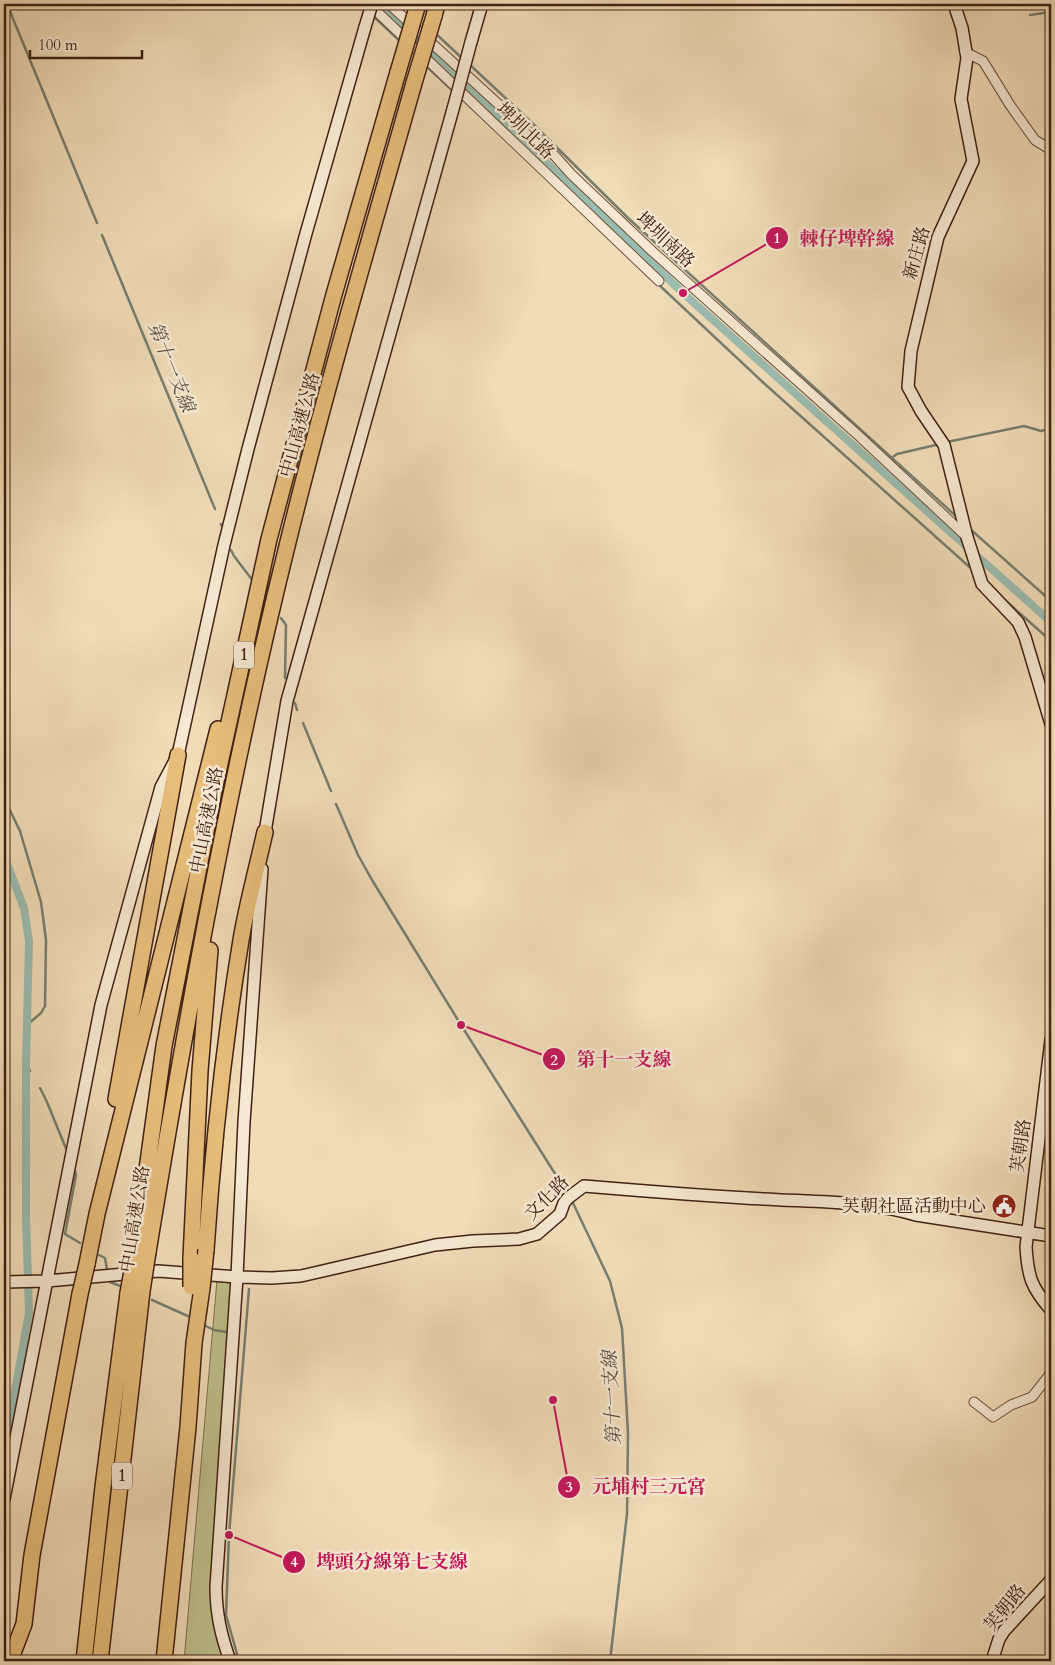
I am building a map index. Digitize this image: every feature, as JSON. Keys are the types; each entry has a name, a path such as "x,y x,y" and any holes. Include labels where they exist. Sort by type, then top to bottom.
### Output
{"highway":[{"name":"中山高速公路","path":"142,1251 164,1046 214,791 269,539 333,298 418,4"},
{"name":"中山高速公路","path":"84,1661 103,1487 142,1251 242,741 288,542 351,305 435,10"},
{"path":"97,1214 202,786 269,539"},
{"path":"164,1661 188,1427 194,1343 196,1288 191,1258 200,1071 213,909 242,741"},
{"path":"18,1661 32,1554 80,1294 97,1214 131,1007 178,754"},
{"path":"196,1288 206,1250 211,1170 221,1072 241,938 265,832"},
{"name":"中山高速公路","path":"100,1661 135,1292"},
{"path":"10,1661 24,1624"}],"street":[{"path":"4,1499 43,1281 101,1005 162,787 178,754 222,555 248,449 370,4"},
{"name":"埤圳北路","path":"370,4 659,281"},
{"name":"埤圳南路","path":"389,4 554,155 571,174 652,251 859,436 967,537"},
{"path":"230,1661 216,1610 216,1587 237,1277 244,1122 265,832 287,701 482,4"},
{"name":"新庄路","path":"954,4 962,28 967,58 961,99 973,161 938,237 911,350 908,387 921,411 944,445 967,537 982,584 1018,622 1025,637 1051,724"},
{"path":"966,52 983,61 1010,105 1035,140 1051,150"},
{"name":"芙朝路","path":"1051,1040 1026,1247 1027,1267 1031,1283 1051,1310"},
{"name":"文化路","path":"4,1282 43,1281 158,1270 237,1277 272,1278 301,1276 435,1244 473,1240 519,1239 537,1234 560,1214 568,1198 584,1186 718,1197 848,1204 1051,1236"},
{"path":"974,1402 992,1417 1011,1405 1032,1397 1051,1373"},
{"name":"芙朝路","path":"992,1661 999,1639 1004,1631 1051,1580"}],"green space":[{"path":"217,1280 232,1281 223,1444 212,1562 212,1599 225,1661 184,1661"}],"waterway":[{"name":"第十一支線","path":"7,4 97,223"},
{"path":"360,4 366,10"},
{"path":"380,4 683,293 1051,622"},
{"path":"404,4 410,10"},
{"path":"1030,15 1051,12"},
{"path":"372,15 401,42"},
{"path":"434,32 463,59"},
{"path":"469,64 528,119 628,218 958,518"},
{"path":"425,65 454,92"},
{"path":"460,97 494,129"},
{"name":"第十一支線","path":"102,235 215,509"},
{"path":"658,284 767,386 974,571"},
{"path":"947,442 1024,426 1041,431 1051,428"},
{"path":"890,459 897,454 940,444"},
{"path":"969,528 1051,601"},
{"name":"第十一支線","path":"231,550 253,581"},
{"path":"998,594 1051,641"},
{"name":"第十一支線","path":"281,618 286,625 285,678"},
{"name":"第十一支線","path":"295,703 297,710"},
{"name":"第十一支線","path":"303,723 331,791"},
{"path":"4,798 20,831 41,902 46,940 45,1006 41,1013 27,1025"},
{"name":"第十一支線","path":"336,804 358,855 372,880 566,1191"},
{"path":"4,856 24,908 29,941 26,1064 26,1217 29,1313 4,1452"},
{"path":"26,1064 30,1071"},
{"path":"40,1088 67,1151"},
{"path":"75,1171 76,1175 65,1234 80,1243"},
{"name":"第十一支線","path":"573,1203 610,1281 622,1328 628,1433 627,1514 610,1661"},
{"path":"99,1255 105,1258 107,1269"},
{"path":"110,1282 123,1287"},
{"path":"239,1661 226,1615 229,1535 249,1289"},
{"path":"152,1300 190,1317"},
{"path":"204,1325 214,1330 226,1332"}],"place":[{"name":"棘仔埤幹線","path":"683,293"},
{"name":"第十一支線","path":"461,1025"},
{"name":"芙朝社區活動中心","path":"1004,1206"},
{"name":"元埔村三元宮","path":"553,1400"},
{"name":"埤頭分線第七支線","path":"229,1535"}]}
